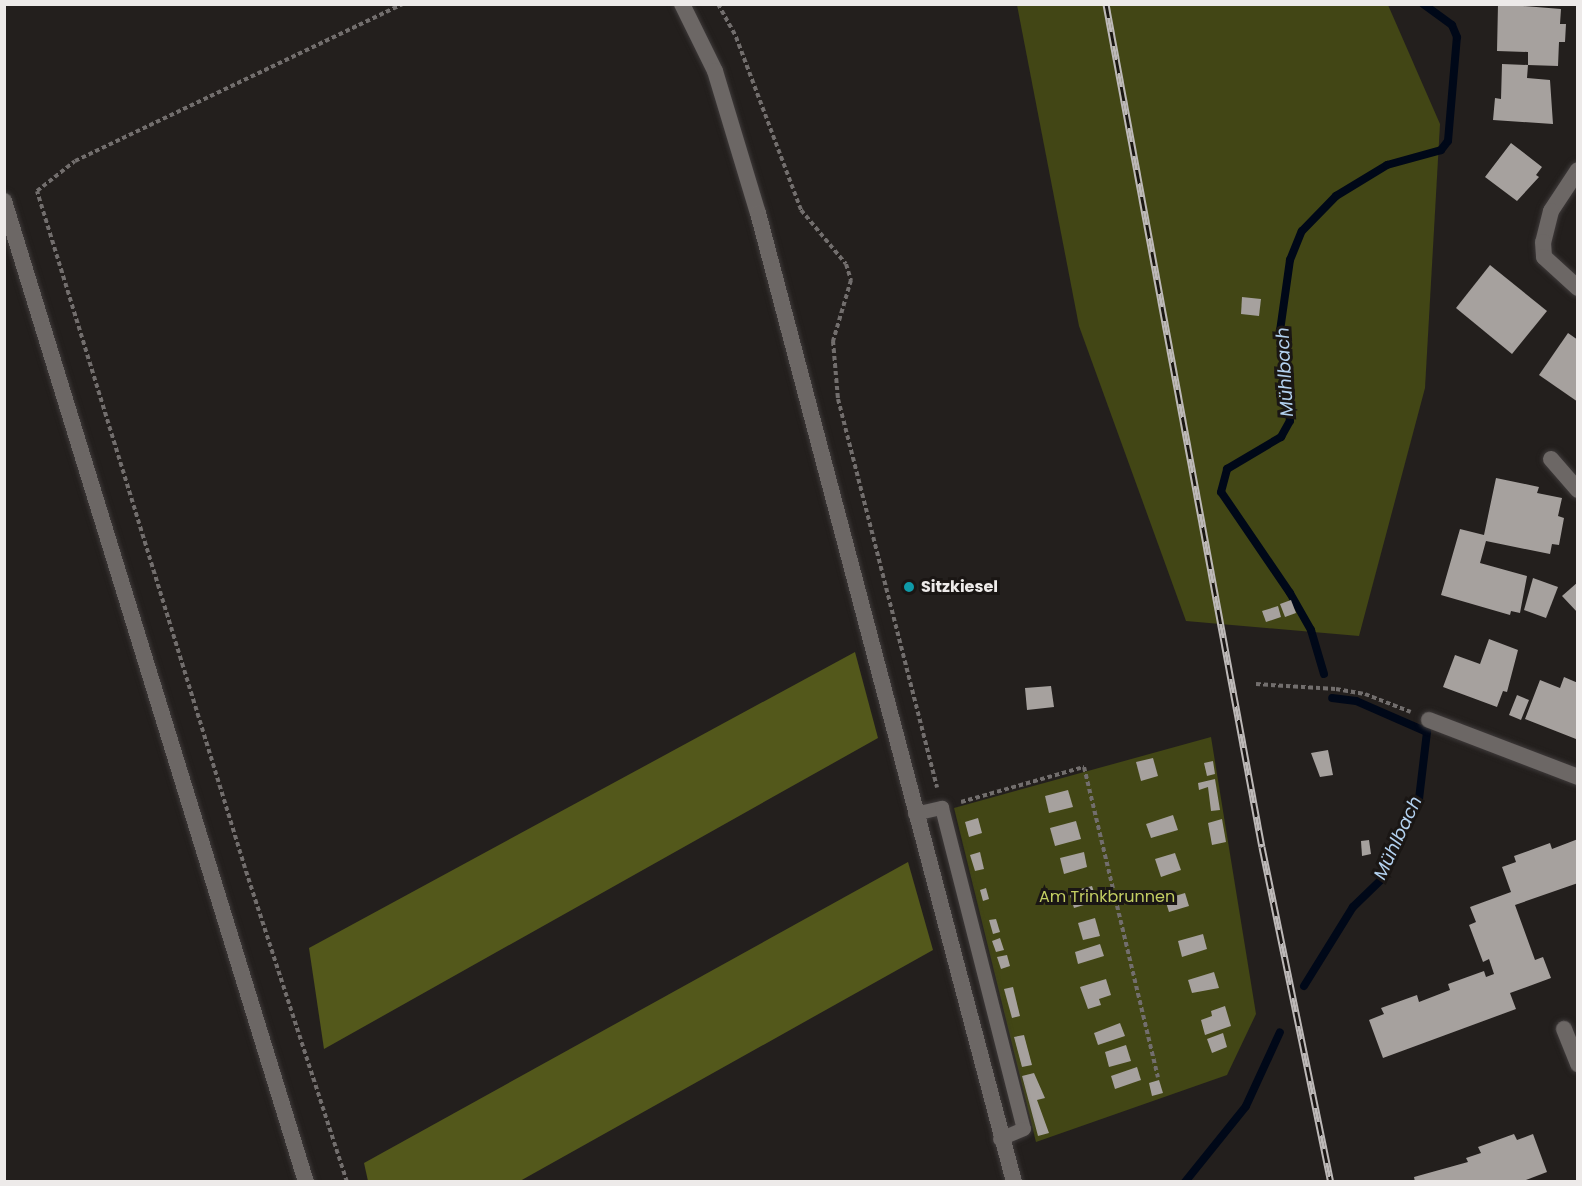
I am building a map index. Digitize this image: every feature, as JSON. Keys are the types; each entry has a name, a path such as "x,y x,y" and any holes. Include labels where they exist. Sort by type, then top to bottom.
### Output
{"street":[{"path":"682,4 714,71 752,192 1000,1139 1014,1182"},
{"path":"1578,170 1551,211 1543,242 1544,257 1578,288"},
{"path":"4,201 306,1182"},
{"path":"1551,459 1578,490"},
{"path":"1429,720 1578,777"},
{"path":"1564,1029 1578,1064"}],"lane":[{"path":"915,814 942,808 1024,1129 1000,1139"}],"path":[{"path":"347,1182 242,857 37,191 75,161 402,4"},
{"path":"718,4 735,37 801,210 846,264 851,280 833,341 838,399 942,808 1084,767 1158,1077"},
{"path":"1257,684 1336,689 1365,694 1429,720"}],"green space":[{"path":"1017,5 1388,5 1440,124 1425,388 1359,636 1186,621 1079,326"},
{"path":"855,652 878,738 324,1049 309,948"},
{"name":"Am Trinkbrunnen","path":"1211,737 1256,1014 1227,1075 1036,1142 954,808"},
{"path":"908,862 933,950 520,1181 368,1181 364,1163"}],"building":[{"path":"1498,4 1561,9 1560,24 1566,24 1565,42 1559,42 1558,66 1528,65 1528,52 1497,51"},
{"path":"1502,64 1528,65 1527,78 1550,80 1553,124 1493,120 1495,98 1501,99"},
{"path":"1511,143 1542,167 1536,175 1539,177 1517,201 1485,177"},
{"path":"1490,265 1547,311 1512,354 1456,308"},
{"path":"1242,297 1261,299 1259,316 1241,314"},
{"path":"1568,333 1578,340 1578,402 1539,375"},
{"path":"1496,478 1539,487 1537,493 1562,498 1558,516 1564,518 1559,545 1552,544 1550,554 1486,541 1480,563 1527,576 1520,613 1511,611 1510,615 1441,595 1460,529 1484,535"},
{"path":"1533,578 1558,587 1546,618 1524,610"},
{"path":"1578,582 1578,613 1562,596"},
{"path":"1291,600 1296,613 1285,617 1280,604"},
{"path":"1278,606 1281,617 1266,622 1262,611"},
{"path":"1489,639 1518,650 1507,692 1503,691 1497,707 1443,687 1455,655 1480,664"},
{"path":"1564,677 1578,683 1576,739 1525,719 1540,680 1560,688"},
{"path":"1051,686 1054,707 1027,710 1025,688"},
{"path":"1517,695 1529,700 1521,720 1509,715"},
{"path":"1328,750 1333,775 1320,777 1311,753"},
{"path":"1153,758 1158,776 1141,781 1136,762"},
{"path":"1213,761 1215,774 1207,776 1204,763"},
{"path":"1215,779 1220,810 1211,811 1208,787 1199,790 1198,783"},
{"path":"1068,790 1073,807 1049,813 1045,796"},
{"path":"1173,815 1178,830 1151,838 1146,824"},
{"path":"978,818 982,833 969,837 965,822"},
{"path":"1222,819 1226,842 1212,845 1208,823"},
{"path":"1076,821 1081,839 1055,846 1050,828"},
{"path":"1578,839 1578,883 1515,905 1535,960 1543,957 1551,978 1510,993 1516,1009 1383,1058 1369,1020 1384,1014 1381,1008 1417,995 1419,1002 1450,990 1448,984 1484,971 1486,977 1494,974 1489,959 1483,962 1469,925 1476,922 1470,907 1511,892 1502,867 1516,862 1514,856 1550,843 1552,849"},
{"path":"1369,840 1371,854 1362,856 1361,841"},
{"path":"980,852 984,869 975,871 970,855"},
{"path":"1084,852 1087,867 1064,874 1060,858"},
{"path":"1175,853 1181,870 1161,877 1155,859"},
{"path":"1092,886 1097,901 1074,908 1069,892"},
{"path":"986,888 989,899 983,901 980,890"},
{"path":"1185,893 1189,906 1169,912 1165,899"},
{"path":"1095,918 1100,936 1083,940 1078,923"},
{"path":"996,919 1000,932 993,934 989,920"},
{"path":"1203,934 1207,949 1182,957 1178,941"},
{"path":"1000,938 1004,950 996,952 992,941"},
{"path":"1100,944 1104,956 1078,964 1075,952"},
{"path":"1007,955 1010,966 1001,969 997,957"},
{"path":"1214,972 1219,988 1192,993 1188,980"},
{"path":"1106,979 1111,995 1099,999 1101,1005 1088,1009 1080,987"},
{"path":"1013,987 1020,1016 1012,1018 1004,989"},
{"path":"1225,1006 1231,1026 1205,1035 1201,1020 1212,1016 1211,1011"},
{"path":"1120,1023 1125,1036 1098,1045 1094,1033"},
{"path":"1223,1033 1227,1047 1212,1053 1207,1039"},
{"path":"1024,1035 1032,1065 1022,1067 1014,1037"},
{"path":"1126,1045 1131,1061 1109,1067 1105,1052"},
{"path":"1137,1067 1141,1080 1115,1089 1111,1076"},
{"path":"1034,1073 1045,1098 1037,1100 1049,1133 1038,1136 1022,1076"},
{"path":"1159,1080 1163,1093 1152,1096 1149,1083"},
{"path":"1514,1134 1517,1140 1533,1134 1547,1172 1521,1182 1415,1182 1414,1177 1468,1162 1466,1158 1481,1153 1478,1147"}],"waterway":[{"name":"Mühlbach","path":"1324,674 1311,630 1290,593 1221,492 1227,469 1281,437 1290,421 1280,331 1290,260 1302,231 1336,196 1387,165 1441,150 1448,141 1457,37 1452,25 1423,4"},
{"name":"Mühlbach","path":"1304,986 1353,907 1382,879 1419,799 1427,732 1356,701 1332,698"},
{"name":"Mühlbach","path":"1185,1182 1246,1106 1280,1032"}],"railway":[{"path":"1106,4 1262,847 1331,1182"}],"place":[{"name":"Sitzkiesel","path":"909,587"}]}
